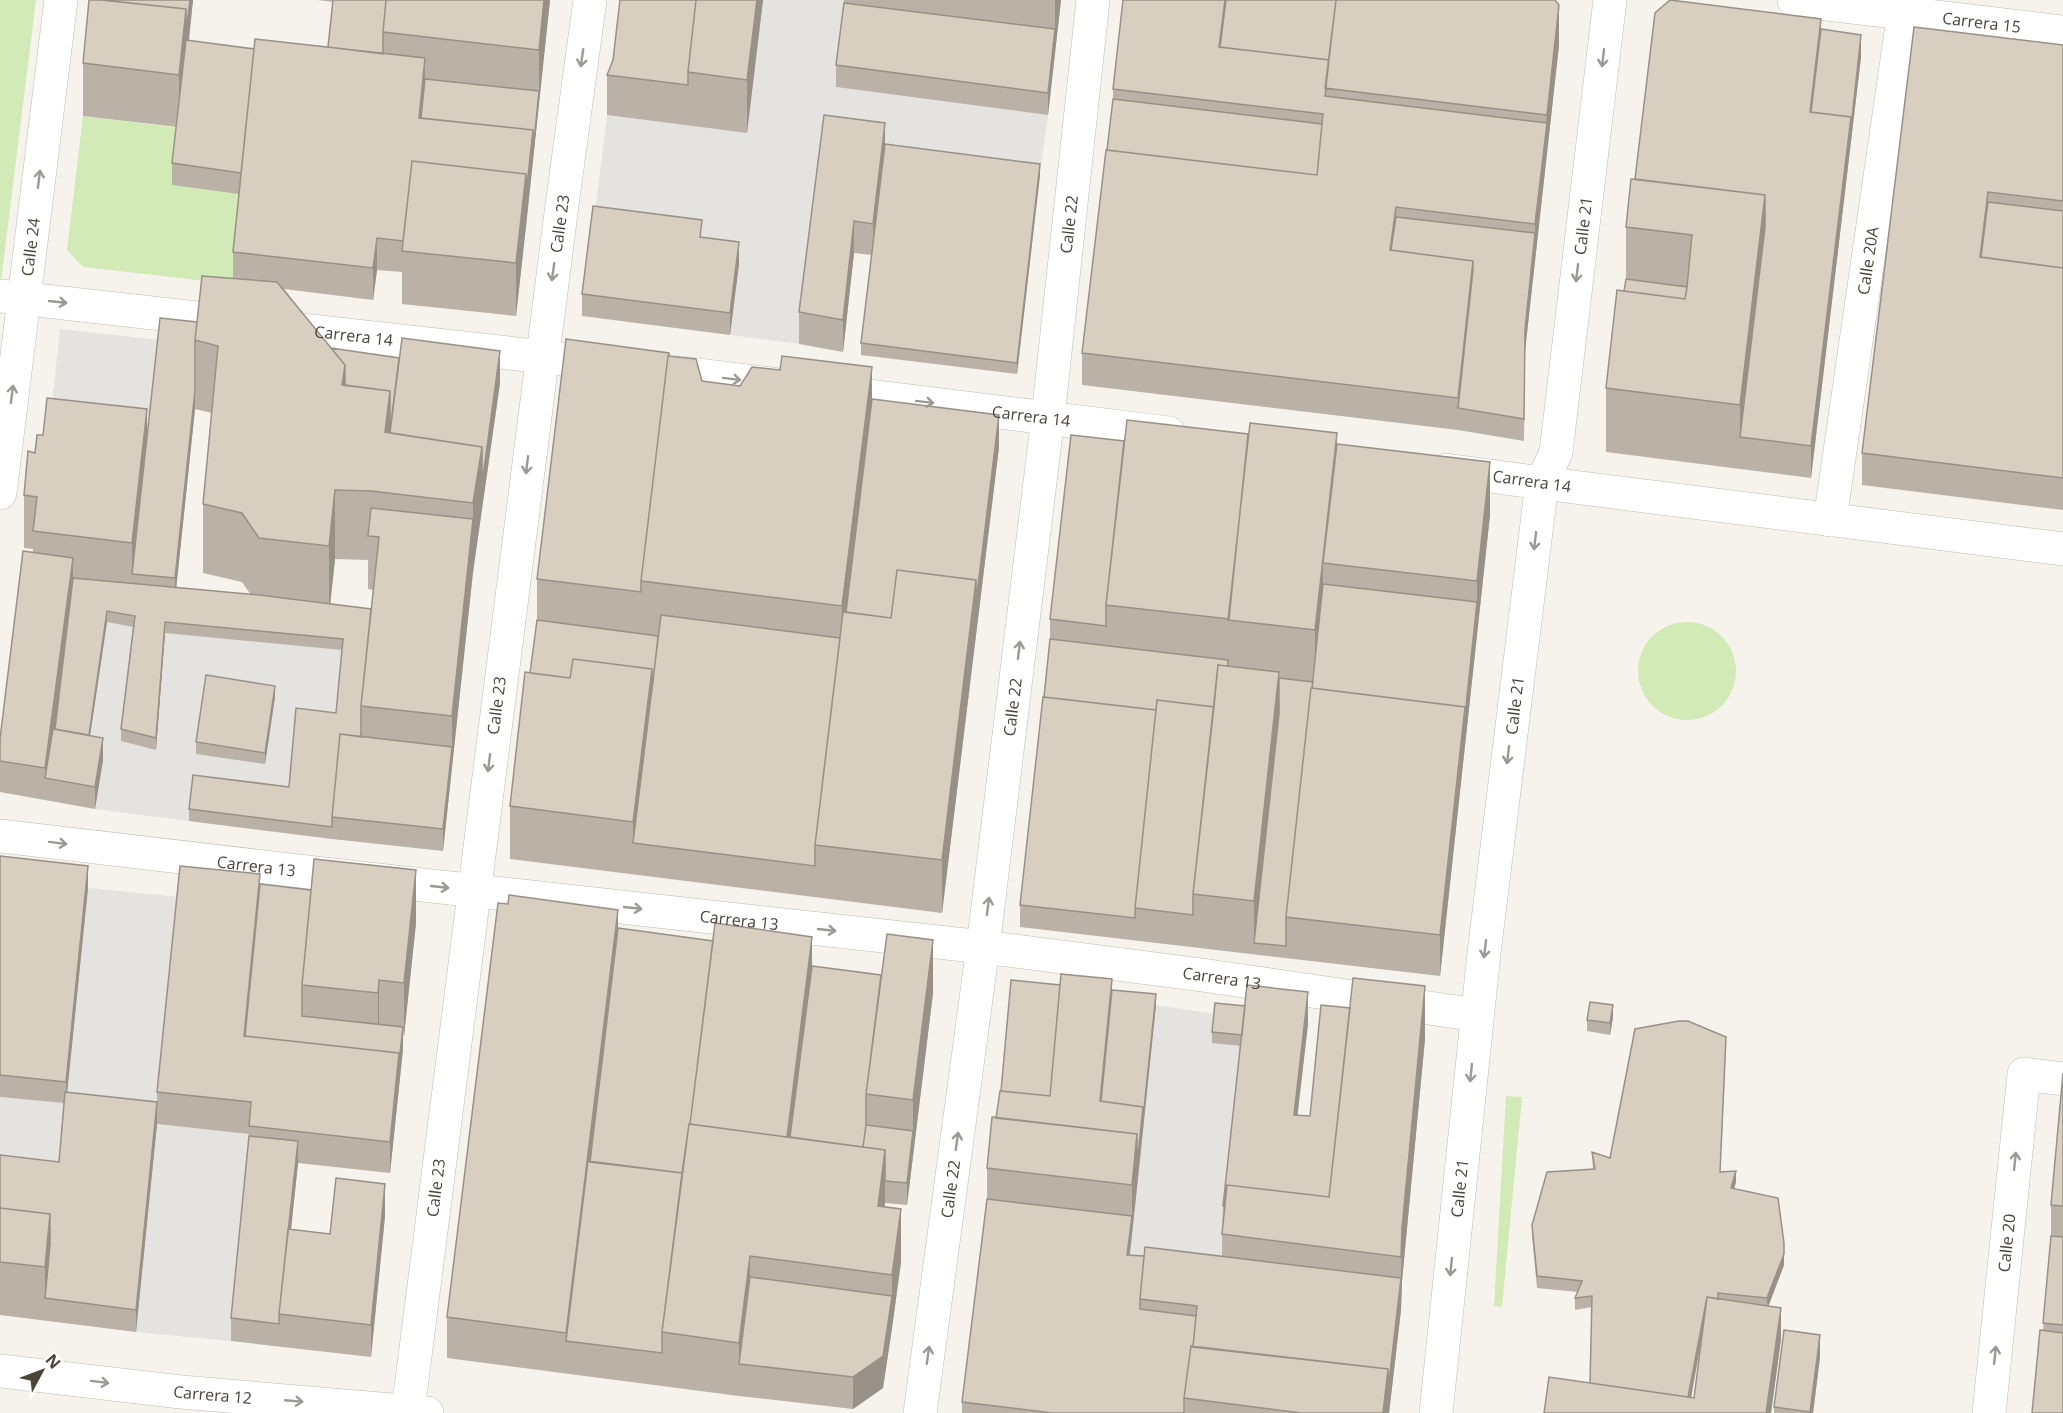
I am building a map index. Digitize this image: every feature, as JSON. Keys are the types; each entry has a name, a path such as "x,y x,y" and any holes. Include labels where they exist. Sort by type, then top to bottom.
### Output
{"street":[{"name":"Calle 24","path":"0,493 12,297 61,0"},
{"name":"Calle 23","path":"418,1412 472,891 590,0"},
{"name":"Calle 22","path":"920,1413 983,947 1048,417 1093,0"},
{"name":"Calle 21","path":"1436,1413 1477,1015 1542,483 1556,452 1610,0"},
{"name":"Carrera 15","path":"1794,0 1906,6 2063,32"},
{"name":"Calle 20A","path":"1830,520 1906,6"},
{"name":"Carrera 14","path":"12,297 541,357 1201,437"},
{"name":"Carrera 14","path":"1412,465 2063,549"},
{"name":"Carrera 13","path":"0,836 983,947 1203,975 1477,1015"},
{"name":"Calle 20","path":"1989,1413 2024,1074 2063,1079"},
{"name":"Carrera 12","path":"0,1371 182,1392 418,1412"}],"green space":[{"path":"0,0 36,0 1,281 0,281"},
{"path":"83,116 179,128 243,195 233,284 83,267 67,250"},
{"path":"1687,622 1706,626 1722,636 1732,652 1736,671 1732,690 1722,706 1706,716 1687,720 1668,716 1652,706 1642,690 1638,671 1642,652 1652,636 1668,626"},
{"path":"1506,1096 1522,1097 1502,1307 1494,1306"}],"shaded area":[{"path":"763,0 847,0 836,87 1048,115 1040,175 824,147 799,344 730,335 739,264 593,228 607,115 747,133"},
{"path":"60,329 160,340 147,462 47,451"},
{"path":"73,590 375,621 340,757 332,839 95,809 103,760 87,756"},
{"path":"88,888 180,897 157,1124 59,1184 0,1177 0,1097 66,1103"},
{"path":"1156,1005 1215,1014 1244,1047 1222,1287 1127,1277"},
{"path":"157,1124 252,1134 231,1341 136,1332"}],"building":[{"path":"89,0 186,9 179,75 83,63"},
{"path":"101,0 190,0 186,31 186,9"},
{"path":"333,0 386,0 383,54 328,47"},
{"path":"386,0 544,0 539,50 383,32"},
{"path":"620,0 696,0 688,85 607,75 613,60"},
{"path":"696,0 757,0 747,80 688,72"},
{"path":"1123,0 1225,0 1219,47 1329,60 1325,96 1547,123 1535,224 1396,207 1390,250 1473,261 1458,398 1082,353 1106,150 1317,175 1323,114 1113,89"},
{"path":"1226,0 1336,0 1329,60 1220,47"},
{"path":"1336,0 1555,0 1559,5 1547,115 1325,88"},
{"path":"1670,0 1821,19 1810,112 1851,117 1811,446 1740,437 1765,227 1765,195 1635,179 1655,13"},
{"path":"844,3 1055,29 1048,93 836,65"},
{"path":"1914,27 2063,45 2063,201 1988,192 1980,257 2063,268 2063,478 1862,453"},
{"path":"1821,29 1861,35 1851,127 1851,117 1811,112"},
{"path":"255,39 425,58 419,118 533,130 526,195 526,174 412,161 403,241 377,238 373,268 233,252"},
{"path":"186,40 254,49 241,173 172,163"},
{"path":"425,79 539,91 533,151 533,130 421,118"},
{"path":"1113,99 1322,124 1317,175 1107,150"},
{"path":"824,115 885,123 873,224 854,221 843,320 799,312"},
{"path":"885,144 1040,164 1017,363 861,343"},
{"path":"412,161 526,174 516,263 402,251"},
{"path":"1631,179 1765,195 1740,405 1606,388 1617,290 1685,299 1687,287 1692,235 1626,227"},
{"path":"1988,202 2063,211 2063,268 1981,257"},
{"path":"593,206 702,220 700,237 739,242 730,313 582,294"},
{"path":"1396,217 1535,233 1525,329 1524,419 1458,408 1473,261 1391,250"},
{"path":"202,276 277,282 345,365 342,385 390,391 385,432 482,447 473,503 371,491 335,490 329,546 259,538 242,513 203,504 218,346 195,340"},
{"path":"1626,279 1687,287 1685,299 1624,291"},
{"path":"160,318 197,322 195,390 175,578 132,574"},
{"path":"402,338 500,351 482,484 482,447 390,433"},
{"path":"566,339 669,353 641,592 537,579"},
{"path":"331,348 399,358 390,430 390,391 345,385 345,365"},
{"path":"668,356 696,359 702,381 740,386 752,367 780,370 782,356 872,367 842,606 641,581"},
{"path":"47,398 147,409 132,543 33,531 37,497 24,495 28,451 35,453 37,435 43,435"},
{"path":"872,399 999,415 976,602 976,580 897,570 891,618 846,612"},
{"path":"1127,420 1248,434 1229,619 1106,605"},
{"path":"1250,423 1337,433 1315,630 1228,620"},
{"path":"1071,435 1124,441 1106,605 1106,626 1050,619"},
{"path":"1337,444 1490,462 1477,581 1323,563"},
{"path":"371,508 473,519 452,716 361,706 379,537 368,536"},
{"path":"23,551 73,558 45,768 0,761 0,739"},
{"path":"897,570 976,580 942,860 815,845 843,612 891,618"},
{"path":"73,578 259,595 371,609 361,706 361,737 340,734 332,827 189,809 193,775 289,787 296,708 336,713 343,639 165,622 156,738 121,729 135,616 107,611 89,735 55,729"},
{"path":"1323,584 1477,602 1465,715 1465,707 1312,688"},
{"path":"661,615 840,638 815,845 815,866 633,843"},
{"path":"537,620 658,636 652,691 652,669 573,659 570,678 530,673"},
{"path":"1050,639 1228,660 1228,666 1218,665 1214,707 1157,700 1156,710 1044,697"},
{"path":"573,659 652,669 633,822 510,806 525,672 570,678"},
{"path":"1218,665 1279,672 1254,901 1193,894"},
{"path":"206,675 275,686 265,753 196,742"},
{"path":"1279,678 1313,682 1286,917 1286,946 1254,943 1279,714"},
{"path":"1311,688 1465,707 1440,935 1286,917"},
{"path":"1043,697 1156,710 1135,918 1020,905"},
{"path":"1157,700 1214,707 1193,894 1193,915 1135,908"},
{"path":"53,729 103,738 95,787 45,778"},
{"path":"340,734 452,747 443,829 332,817"},
{"path":"0,856 88,866 66,1082 0,1075"},
{"path":"314,859 416,870 404,983 379,980 378,993 302,985"},
{"path":"180,866 260,874 244,1036 399,1053 390,1142 249,1126 251,1102 157,1092"},
{"path":"260,884 311,890 302,985 302,1016 403,1027 399,1062 399,1053 245,1036"},
{"path":"509,895 618,910 566,1333 447,1317 498,903 508,904"},
{"path":"715,923 812,937 787,1137 690,1124"},
{"path":"618,928 713,941 682,1173 590,1162"},
{"path":"887,934 933,940 913,1100 866,1094"},
{"path":"812,966 881,975 866,1094 863,1147 790,1137"},
{"path":"1061,974 1112,979 1100,1101 1143,1107 1137,1165 1137,1134 996,1118 1000,1091 1050,1096"},
{"path":"1353,978 1425,986 1401,1257 1222,1234 1227,1185 1329,1197"},
{"path":"1011,980 1060,985 1050,1096 1001,1091"},
{"path":"1247,985 1308,992 1294,1115 1310,1116 1321,1005 1350,1008 1329,1197 1227,1185 1223,1206"},
{"path":"1112,990 1156,994 1143,1118 1143,1107 1101,1101"},
{"path":"1590,1002 1613,1005 1610,1023 1587,1020"},
{"path":"1215,1003 1245,1006 1242,1035 1212,1032"},
{"path":"1688,1021 1726,1037 1720,1172 1736,1171 1731,1188 1778,1198 1784,1243 1784,1254 1767,1298 1718,1293 1718,1299 1707,1297 1688,1397 1590,1383 1592,1296 1575,1298 1582,1281 1537,1276 1532,1225 1547,1172 1595,1169 1592,1152 1610,1158 1635,1029"},
{"path":"2063,1073 2063,1206 2051,1205"},
{"path":"65,1092 157,1102 136,1310 45,1298 50,1245 50,1214 0,1208 0,1155 59,1162"},
{"path":"992,1117 1137,1134 1132,1185 987,1168"},
{"path":"689,1124 885,1150 878,1206 901,1209 892,1275 750,1256 739,1343 662,1332"},
{"path":"866,1125 913,1131 907,1183 885,1181 885,1150 863,1147"},
{"path":"249,1136 298,1141 279,1324 231,1318"},
{"path":"588,1161 682,1173 662,1332 662,1353 566,1341"},
{"path":"336,1178 385,1184 371,1325 279,1314 288,1229 330,1234"},
{"path":"987,1199 1132,1216 1127,1255 1144,1256 1140,1309 1196,1316 1184,1398 1184,1413 1052,1413 962,1402"},
{"path":"0,1208 50,1214 45,1267 0,1262"},
{"path":"2051,1236 2063,1237 2063,1325 2043,1323"},
{"path":"1145,1247 1401,1278 1388,1390 1388,1369 1193,1347 1197,1306 1140,1299"},
{"path":"750,1277 892,1296 883,1356 853,1377 739,1364"},
{"path":"1707,1297 1781,1308 1766,1413 1544,1413 1549,1377 1694,1398"},
{"path":"1784,1330 1820,1335 1810,1412 1774,1407"},
{"path":"2040,1330 2063,1333 2063,1413 2032,1413"},
{"path":"1191,1346 1388,1369 1383,1413 1301,1413 1184,1398"}]}
